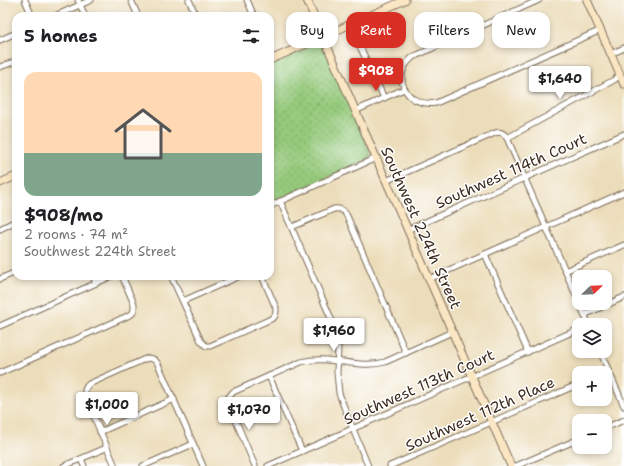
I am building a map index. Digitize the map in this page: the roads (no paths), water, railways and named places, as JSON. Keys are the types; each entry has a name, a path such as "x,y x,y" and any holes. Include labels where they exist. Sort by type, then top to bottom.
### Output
{"street":[{"path":"25,0 30,12"},
{"path":"62,12 80,2 92,0"},
{"path":"131,0 136,12"},
{"path":"189,0 194,12"},
{"path":"247,0 252,12"},
{"name":"Southwest 224th Street","path":"307,0 312,12"},
{"path":"379,12 405,0"},
{"path":"539,0 416,55 408,61 404,68 402,77 404,89 417,101 427,104 436,103 601,30"},
{"path":"588,0 624,84"},
{"path":"80,2 84,12"},
{"path":"0,40 12,35"},
{"path":"274,56 294,48"},
{"name":"Southwest 224th Street","path":"328,48 511,466"},
{"path":"361,48 384,98"},
{"path":"611,54 624,48"},
{"path":"1,67 12,63"},
{"path":"507,138 614,80 620,75"},
{"path":"355,111 404,89"},
{"path":"386,181 495,133 501,132 504,134 585,318"},
{"name":"Southwest 114th Court","path":"407,230 624,134"},
{"path":"274,204 376,158"},
{"path":"0,183 12,178"},
{"path":"429,278 624,192"},
{"path":"280,201 333,323 338,346 337,378 339,393 368,466"},
{"path":"292,227 335,208 344,211 406,353"},
{"path":"0,229 12,224"},
{"path":"565,271 624,245"},
{"path":"485,254 528,352"},
{"path":"0,279 12,274"},
{"path":"0,326 103,280"},
{"path":"0,373 132,314 134,304 124,280"},
{"path":"173,280 201,341 206,346 213,346 275,316 276,308 264,280"},
{"path":"183,301 231,280"},
{"path":"584,315 624,297"},
{"path":"256,466 228,401 229,396 235,390 309,359 366,364 385,362 452,332"},
{"name":"Southwest 113th Court","path":"268,466 572,332"},
{"path":"115,466 85,396 85,388 89,384 150,358 158,362 203,466"},
{"path":"269,376 302,451"},
{"path":"612,383 624,406"},
{"name":"Southwest 112th Place","path":"390,466 572,387"},
{"path":"100,432 174,399"},
{"path":"612,425 624,420"},
{"path":"516,466 572,442"},
{"path":"143,466 193,444"},
{"path":"64,466 106,448"},
{"path":"81,459 84,466"}]}
